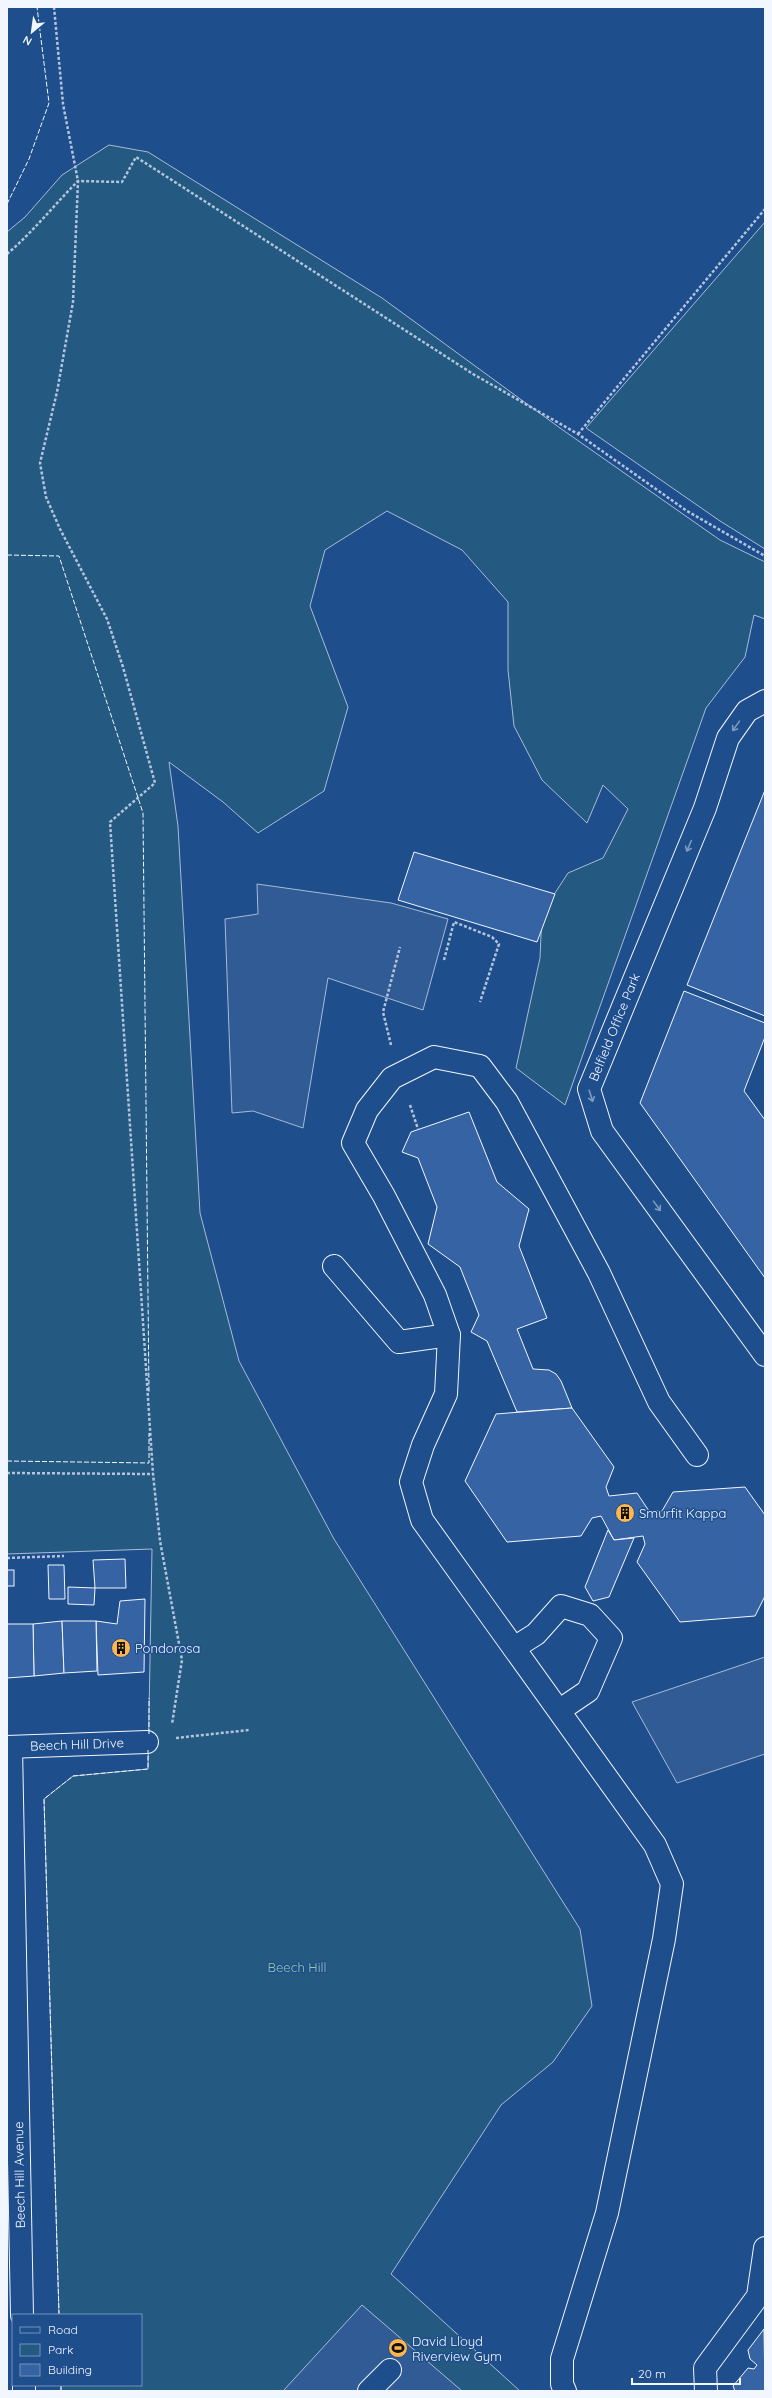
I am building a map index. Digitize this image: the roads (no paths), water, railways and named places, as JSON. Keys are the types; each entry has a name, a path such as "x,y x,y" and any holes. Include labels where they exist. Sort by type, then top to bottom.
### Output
{"street":[{"name":"Belfield Office Park","path":"765,701 746,711 728,738 705,808 589,1089 602,1131 765,1355"},
{"path":"565,2391 562,2384 562,2359 607,2213 664,1939 672,1884 655,1845 560,1710 422,1520 411,1482 423,1445 446,1394 448,1335 435,1295 384,1196 353,1143 367,1110 392,1078 434,1057 480,1066 507,1102 599,1273 659,1402 697,1455"},
{"path":"334,1266 399,1342 448,1335"},
{"path":"514,1648 536,1634 561,1606 590,1615 611,1638 588,1691 560,1710"},
{"name":"Beech Hill Drive","path":"9,1747 147,1742"},
{"name":"Beech Hill Avenue","path":"9,1747 22,2314"},
{"path":"706,2391 705,2368 761,2297 765,2248"},
{"path":"369,2391 390,2370"}],"place":[{"name":"Smurfit Kappa","path":"625,1513"},
{"name":"Pondorosa","path":"121,1648"},
{"name":"David Lloyd Riverview Gym","path":"398,2348"}],"park label":[{"name":"Beech Hill","path":"297,1967"}]}
